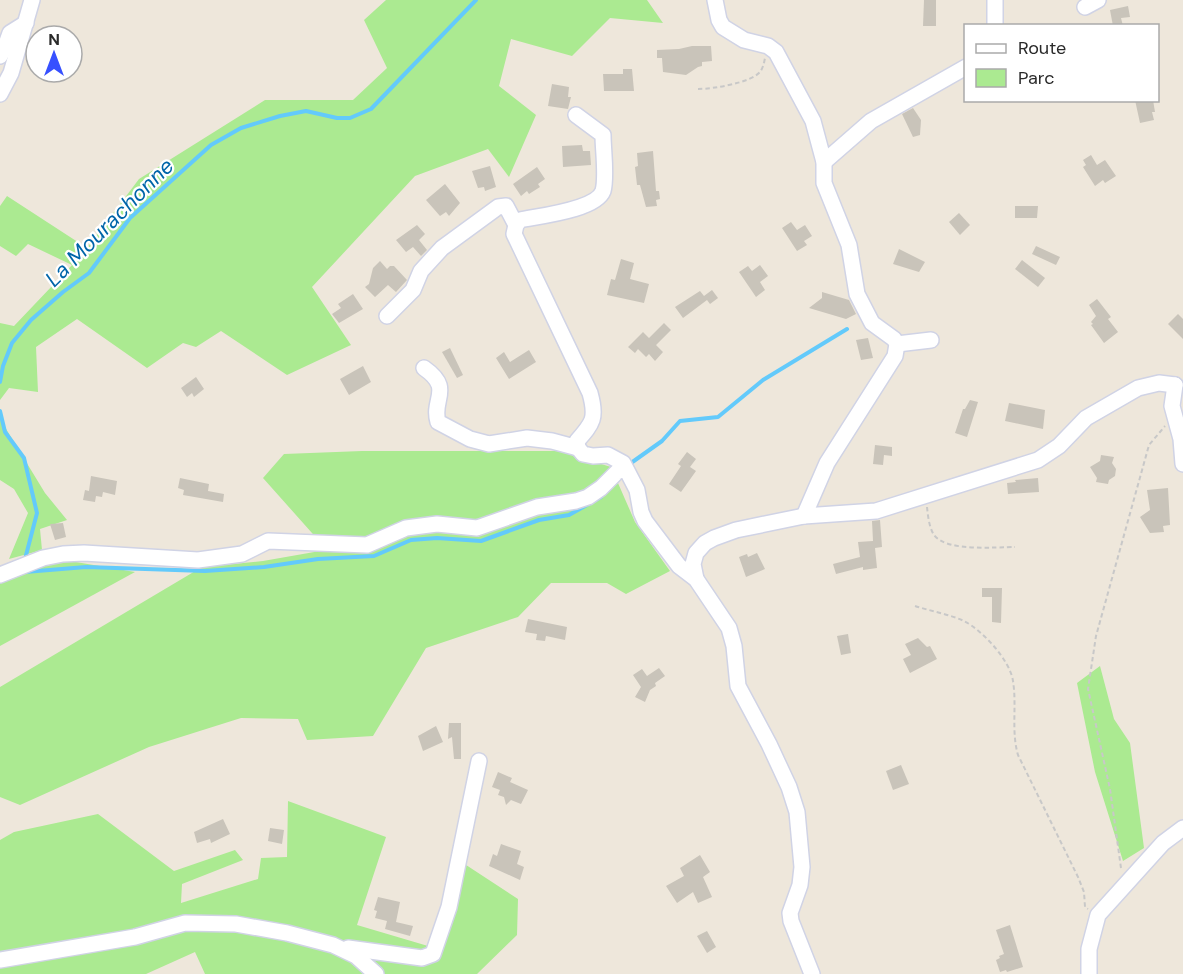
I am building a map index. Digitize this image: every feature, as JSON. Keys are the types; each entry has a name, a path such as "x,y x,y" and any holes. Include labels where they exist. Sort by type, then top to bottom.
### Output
{"street":[{"path":"0,94 11,73 32,0"},
{"path":"715,0 718,20 723,27 744,40 771,48 783,63 813,121 824,162 824,183 849,245 856,294 872,323 894,339 897,344 895,356 827,463 804,516"},
{"path":"995,0 995,24"},
{"path":"0,56 10,33 26,23"},
{"path":"824,162 871,121 964,68"},
{"path":"576,115 603,135 604,185 602,194 581,207 520,220 514,234 590,393 594,407 592,424 577,441 578,448 583,454 608,455 622,463 631,475 637,490 645,522 679,566 696,579 729,628 734,646 738,686 769,744 797,812 802,867 800,885 790,913 812,974"},
{"path":"387,316 413,290 422,271 442,248 498,207 506,206 516,225"},
{"path":"897,344 931,340"},
{"path":"424,368 439,381 441,396 436,415 438,422 470,439 489,444 527,438 552,441 578,448"},
{"path":"696,579 693,564 696,553 705,543 714,538 748,526 804,516 876,511 1038,460 1059,446 1086,418 1138,388 1158,383 1179,389 1172,406 1181,439 1183,464"},
{"path":"0,575 44,558 63,554 84,553 198,561 242,554 268,542 367,545 406,528 437,524 477,528 537,507 588,497 618,471 625,470"},
{"path":"0,960 135,937 185,923 236,924 287,933 333,945 422,958 433,954 449,907 479,761"},
{"path":"1089,974 1089,949 1098,915 1163,843 1183,828"},
{"path":"333,945 356,956 376,974"}],"path":[{"path":"698,89 752,78 762,69 765,56 771,48"},
{"path":"1123,886 1110,789 1089,689 1096,636 1149,445 1174,414"},
{"path":"926,496 930,527 933,534 943,542 970,548 1015,547"},
{"path":"915,606 963,621 987,638 1009,668 1013,680 1014,742 1018,755 1081,884 1085,907 1098,915"}],"green space":[{"path":"386,0 647,0 663,23 610,18 572,56 511,39 499,86 536,115 509,177 488,149 415,176 312,287 351,345 287,375 221,331 196,347 183,343 147,368 77,319 36,347 38,392 9,388 0,400 0,323 14,326 72,265 28,244 16,256 0,246 0,206 7,196 87,248 139,179 265,100 353,100 387,68 364,20"},
{"path":"0,419 45,493 67,520 40,529 42,550 9,559 28,513 14,489 0,480"},
{"path":"362,451 559,451 611,467 635,522 670,571 626,594 607,583 551,583 518,617 426,648 373,736 307,740 298,719 241,718 149,747 20,805 0,797 0,687 202,567 263,561 320,551 320,542 263,478 284,454"},
{"path":"64,560 135,572 0,646 0,578 21,570"},
{"path":"1100,666 1114,719 1130,743 1144,848 1123,861 1095,772 1077,683"},
{"path":"288,801 386,837 357,925 428,946 460,861 518,899 517,935 477,974 205,974 195,952 146,974 0,974 0,840 14,832 98,814 174,871 235,850 243,860 182,884 181,903 258,879 261,858 287,857"}],"building":[{"path":"924,0 936,0 936,26 923,26"},
{"path":"1128,6 1130,17 1121,18 1122,24 1113,24 1110,10"},
{"path":"711,46 712,61 702,62 702,66 686,75 663,72 662,58 657,58 657,50"},
{"path":"623,69 632,69 634,91 604,91 603,74 623,74"},
{"path":"552,84 569,87 568,97 571,97 568,109 548,106"},
{"path":"1135,102 1153,102 1154,120 1140,123"},
{"path":"913,108 921,120 920,135 913,137 902,114"},
{"path":"582,145 583,151 590,151 591,165 563,167 562,146"},
{"path":"653,151 656,191 659,191 660,199 656,200 657,206 646,207 640,185 637,185 635,167 638,166 637,153"},
{"path":"1091,155 1097,165 1105,160 1116,176 1105,183 1103,180 1095,186 1083,167 1086,165 1083,160"},
{"path":"490,166 496,187 485,191 484,187 478,188 472,171"},
{"path":"537,167 545,179 538,184 540,187 529,194 527,191 521,196 513,184"},
{"path":"445,184 460,203 449,216 446,212 440,216 426,200"},
{"path":"1015,206 1038,206 1037,218 1015,218"},
{"path":"959,213 970,225 960,235 949,222"},
{"path":"791,222 797,230 805,225 812,236 804,241 807,245 797,251 782,228"},
{"path":"417,225 425,234 419,240 427,250 421,256 413,247 406,252 396,240"},
{"path":"1036,246 1060,257 1056,265 1032,254"},
{"path":"899,249 925,262 919,272 893,264"},
{"path":"621,259 634,263 630,279 649,284 644,303 607,295 611,279 615,280"},
{"path":"1022,260 1045,278 1038,287 1015,269"},
{"path":"380,261 387,269 394,266 407,280 396,292 388,285 375,297 365,287 369,284 373,268"},
{"path":"760,265 768,276 760,282 765,290 756,297 739,272 748,266 752,271"},
{"path":"712,290 718,298 710,304 707,300 683,318 675,307 700,291 704,296"},
{"path":"822,292 849,300 856,314 846,319 809,308 822,298"},
{"path":"353,294 363,309 339,323 332,314 341,308 338,304"},
{"path":"1097,299 1111,317 1108,319 1118,332 1104,343 1091,325 1096,316 1089,305"},
{"path":"1178,314 1183,319 1183,339 1168,324"},
{"path":"664,323 671,330 656,345 663,352 655,361 649,354 646,357 638,349 635,353 628,347 643,332 649,338"},
{"path":"868,338 873,358 861,360 856,340"},
{"path":"450,348 463,375 457,378 442,352"},
{"path":"529,350 536,362 509,379 496,358 504,352 510,362"},
{"path":"363,366 371,382 349,395 340,379"},
{"path":"196,377 204,389 194,397 192,393 187,397 181,388"},
{"path":"970,400 978,402 967,437 955,433 963,409"},
{"path":"1009,403 1045,410 1043,429 1005,421"},
{"path":"875,445 892,447 892,456 884,455 883,465 873,464"},
{"path":"687,452 696,459 690,467 696,471 681,492 669,484 681,466 678,464"},
{"path":"1101,455 1114,457 1112,463 1116,469 1115,476 1109,480 1108,484 1096,482 1097,478 1090,467 1100,461"},
{"path":"91,476 117,481 115,495 103,492 102,497 96,496 95,502 83,500 85,490 89,491"},
{"path":"180,478 209,484 208,491 224,494 223,502 183,495 184,490 178,488"},
{"path":"1038,478 1039,492 1008,494 1007,483"},
{"path":"1168,488 1170,525 1163,526 1164,532 1150,533 1140,517 1150,510 1147,490"},
{"path":"880,520 882,547 875,548 877,568 863,570 863,567 836,574 833,564 860,557 858,542 873,541 872,521"},
{"path":"63,523 66,537 55,540 50,524"},
{"path":"757,553 765,569 746,577 739,557 747,554 748,557"},
{"path":"982,588 1002,588 1001,623 992,622 992,597 982,597"},
{"path":"528,619 567,627 565,640 546,636 545,641 536,640 537,634 525,632"},
{"path":"848,634 851,653 841,655 837,636"},
{"path":"918,638 927,647 930,646 937,659 910,673 903,659 911,655 905,644"},
{"path":"659,668 665,676 655,683 656,686 650,690 645,702 635,697 641,687 633,675 642,669 647,676"},
{"path":"449,723 461,723 461,759 454,759 452,737 448,739"},
{"path":"436,726 443,742 423,751 418,736"},
{"path":"901,765 909,784 893,790 886,771"},
{"path":"498,772 512,778 510,782 528,790 521,804 511,800 506,805 504,797 498,795 500,790 492,787"},
{"path":"223,819 230,834 211,843 210,839 197,843 194,832"},
{"path":"270,828 284,830 282,844 268,841"},
{"path":"501,844 521,851 517,864 524,867 520,880 489,866 493,854 497,856"},
{"path":"700,855 710,872 703,877 712,897 698,903 693,892 677,903 666,886 684,876 680,868"},
{"path":"378,897 400,902 396,922 413,926 410,936 385,929 387,921 375,918 377,911 374,910"},
{"path":"1010,925 1023,967 1000,972 996,960 1004,954 996,930"},
{"path":"707,931 716,947 707,953 697,936"}],"waterway":[{"name":"La Mourachonne","path":"0,382 3,366 12,343 31,320 89,273 130,218 211,145 241,128 280,116 306,111 337,118 350,118 371,109 476,0"},
{"path":"631,463 662,441 680,421 718,417 763,380 847,329"},
{"name":"La Mourachonne","path":"0,411 5,432 24,458 37,513 25,559"},
{"path":"25,572 86,567 205,571 264,567 318,559 374,556 411,540 437,538 481,541 539,520 569,515 601,497"}]}
